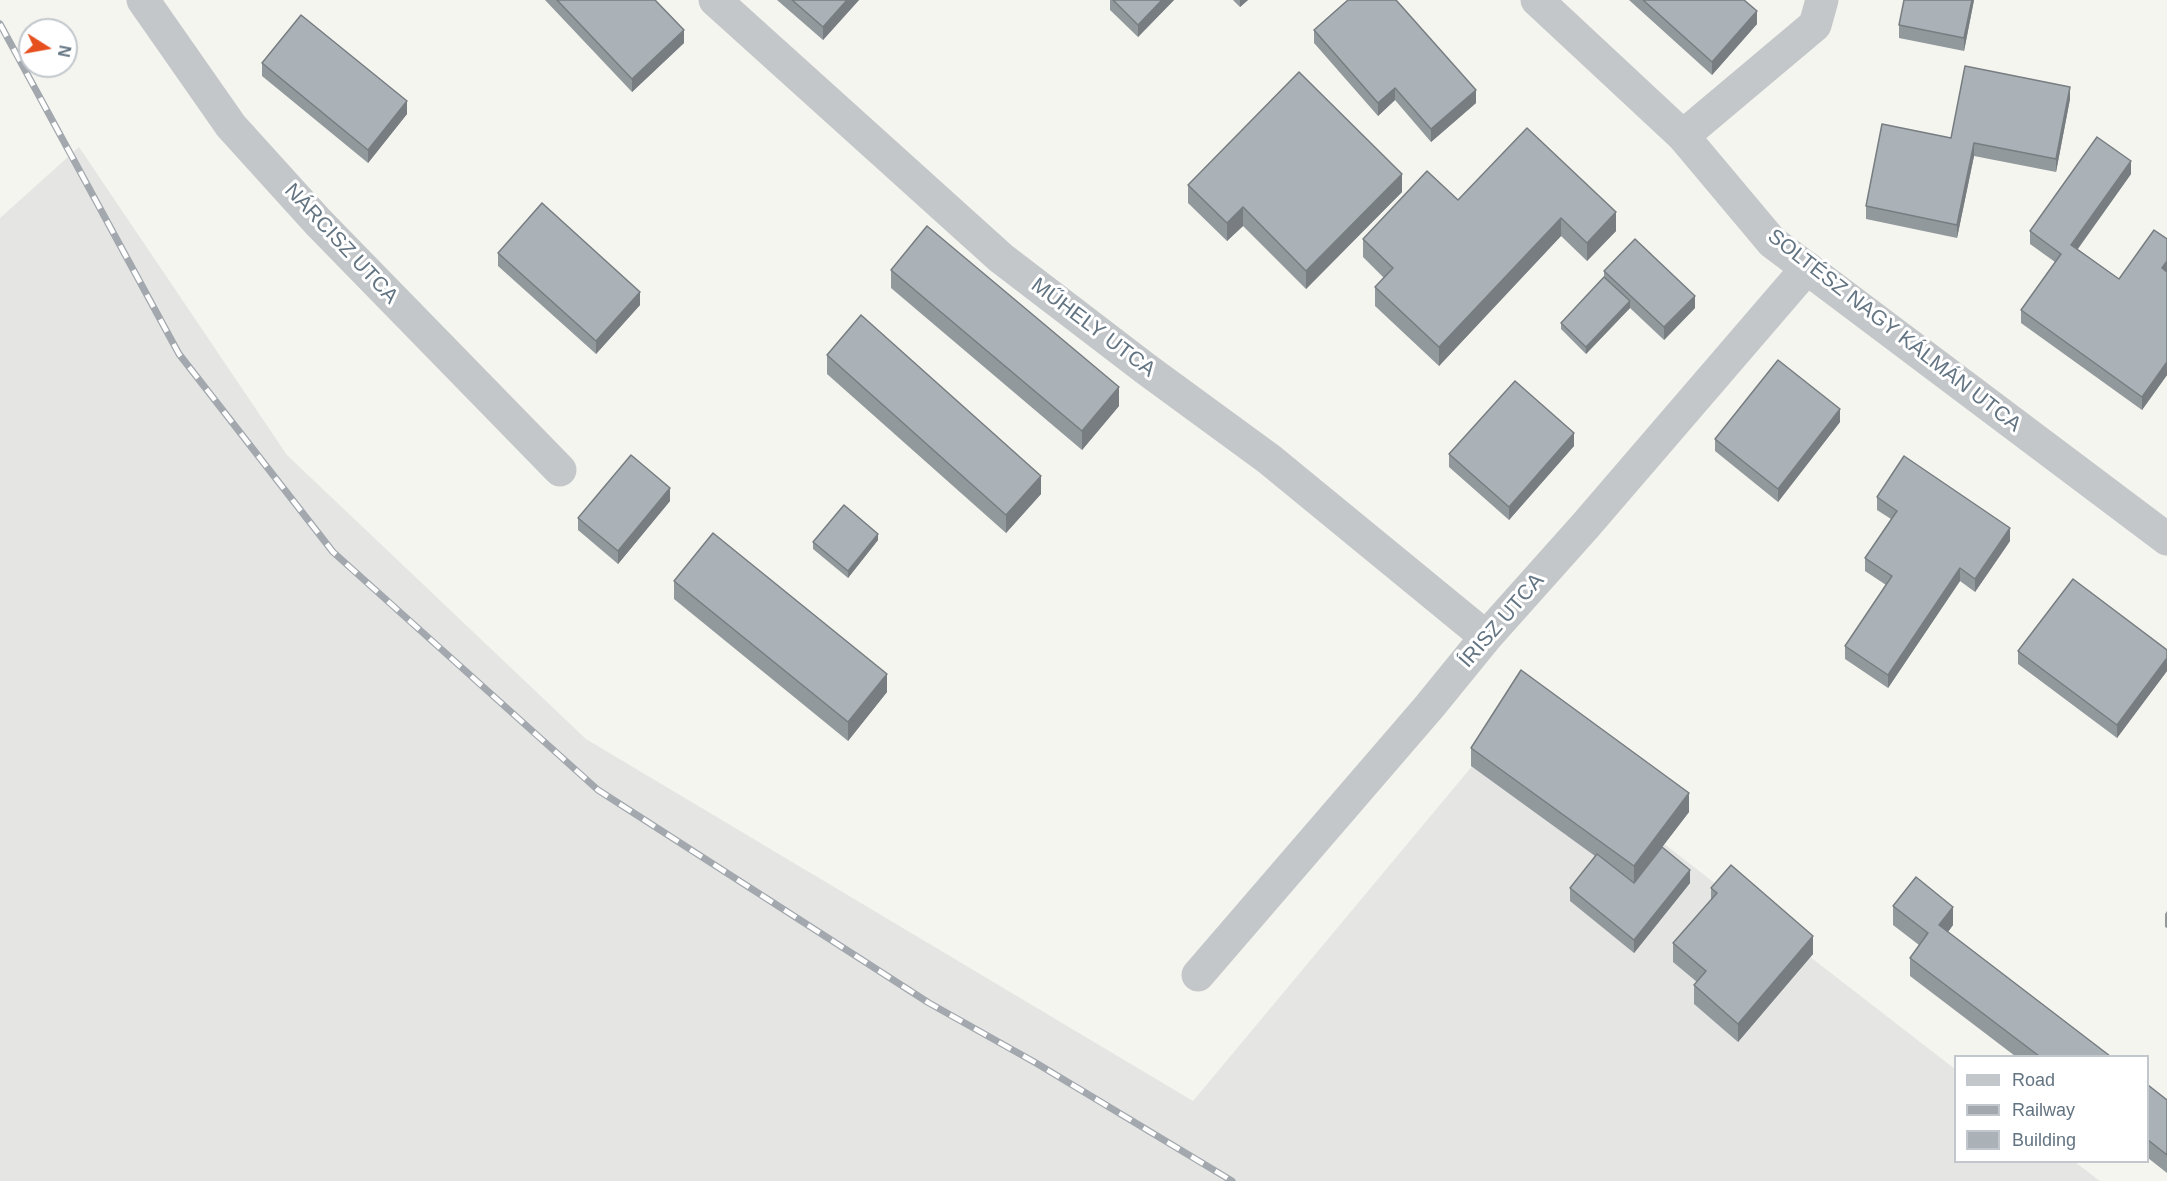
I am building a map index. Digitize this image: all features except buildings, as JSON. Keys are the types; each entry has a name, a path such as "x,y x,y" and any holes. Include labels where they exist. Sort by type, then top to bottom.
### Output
{"street":[{"name":"NÁRCISZ UTCA","path":"143,0 231,126 318,222 560,470"},
{"name":"MŰHELY UTCA","path":"715,0 1001,258 1269,459 1486,637"},
{"name":"SOLTÉSZ NAGY KÁLMÁN UTCA","path":"1537,0 1683,136 1772,242 2167,538"},
{"path":"1683,136 1815,25 1822,0"},
{"name":"ÍRISZ UTCA","path":"1198,975 1430,707 1486,637 1579,533 1807,268"}],"shaded area":[{"path":"79,147 287,455 586,739 1193,1101 1508,723 1954,1068 1954,1163 2076,1163 2100,1181 0,1181 0,218"}],"railway":[{"path":"0,24 179,354 333,552 598,790 929,1003 1036,1063 1232,1181"}]}
